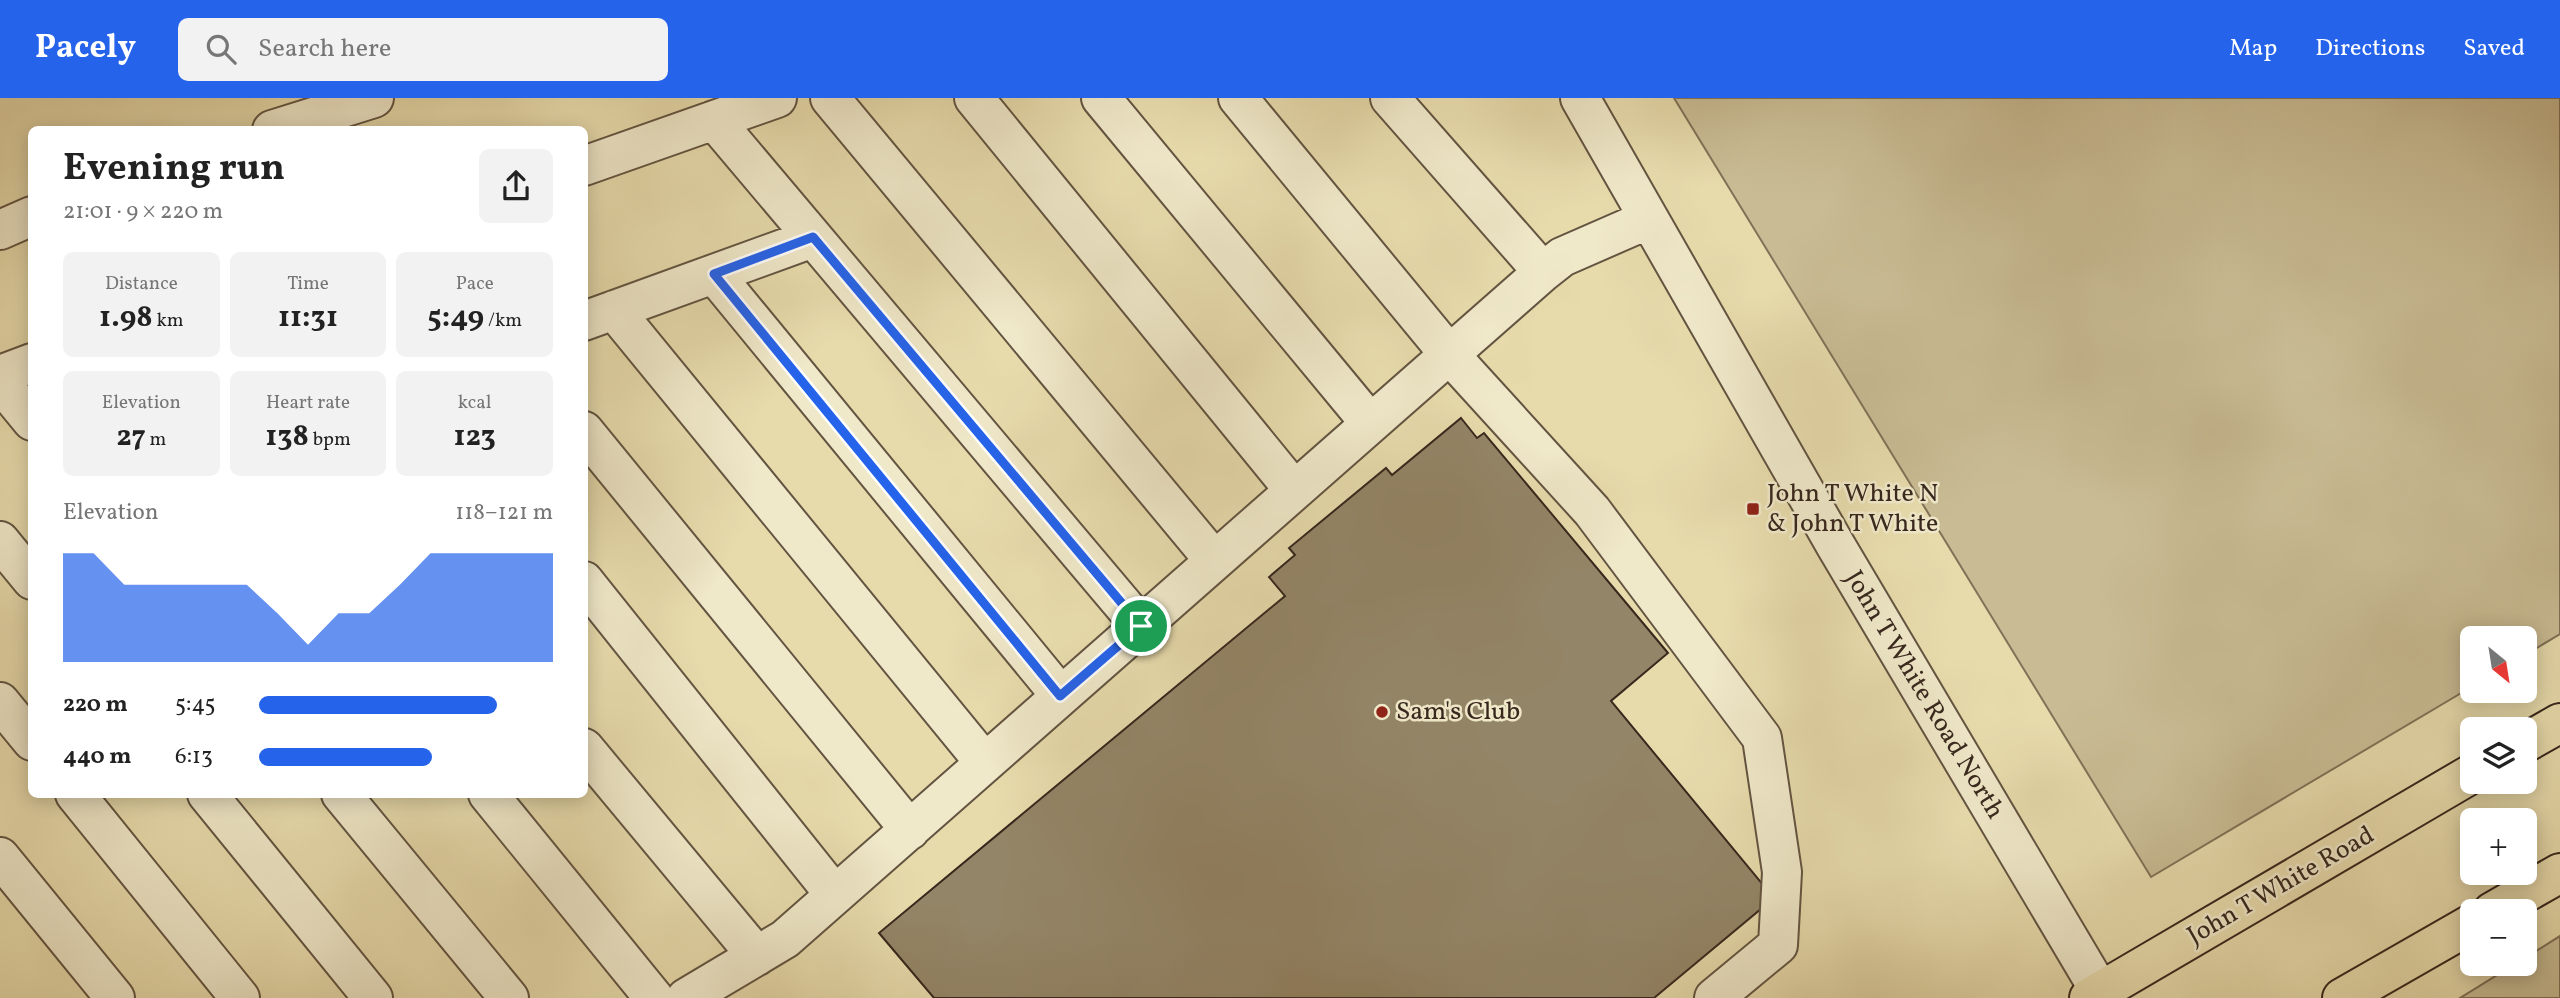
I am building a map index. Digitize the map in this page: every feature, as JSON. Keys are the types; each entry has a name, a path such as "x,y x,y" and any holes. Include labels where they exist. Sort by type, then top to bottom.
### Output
{"main road":[{"path":"2537,736 2560,723"},
{"name":"John T White Road","path":"2098,996 2460,782"},
{"path":"2515,899 2560,873"},
{"path":"2342,998 2460,930"}],"street":[{"path":"285,126 374,98"},
{"path":"588,165 777,98"},
{"path":"830,98 1214,560"},
{"path":"974,98 1294,490"},
{"path":"1101,98 1370,423"},
{"path":"1238,98 1449,354 1592,511 1762,738 1782,872 1778,945 1714,998"},
{"path":"1390,98 1543,272"},
{"name":"John T White Road North","path":"1580,98 2098,996"},
{"path":"714,120 1141,626"},
{"path":"0,230 28,218"},
{"path":"686,998 785,939 1543,272 1562,257 1649,219"},
{"path":"813,237 599,316 985,763"},
{"path":"714,274 1060,696"},
{"path":"0,375 28,364"},
{"path":"0,382 28,416"},
{"path":"588,436 910,830"},
{"path":"0,541 28,575"},
{"path":"588,586 835,895"},
{"path":"0,702 28,736"},
{"path":"588,753 757,956"},
{"path":"78,798 240,998"},
{"path":"210,798 373,998"},
{"path":"344,798 509,998"},
{"path":"491,798 654,998"},
{"path":"0,857 115,998"}],"shaded area":[{"path":"1674,98 2560,98 2560,634 2538,647 2538,626 2460,626 2460,694 2151,877"},
{"path":"2560,936 2560,998 2460,998 2496,976 2537,976 2537,950"}],"building":[{"name":"Sam's Club","path":"1461,418 1477,438 1484,433 1668,653 1611,701 1774,898 1654,998 934,998 879,933 1285,596 1269,577 1295,555 1289,548 1386,468 1392,475"}],"place":[{"name":"John T White N & John T White","path":"1753,509"},
{"name":"Sam's Club","path":"1382,712"}],"route":[{"path":"813,237 1141,626 1060,696 714,274 813,237"}]}
